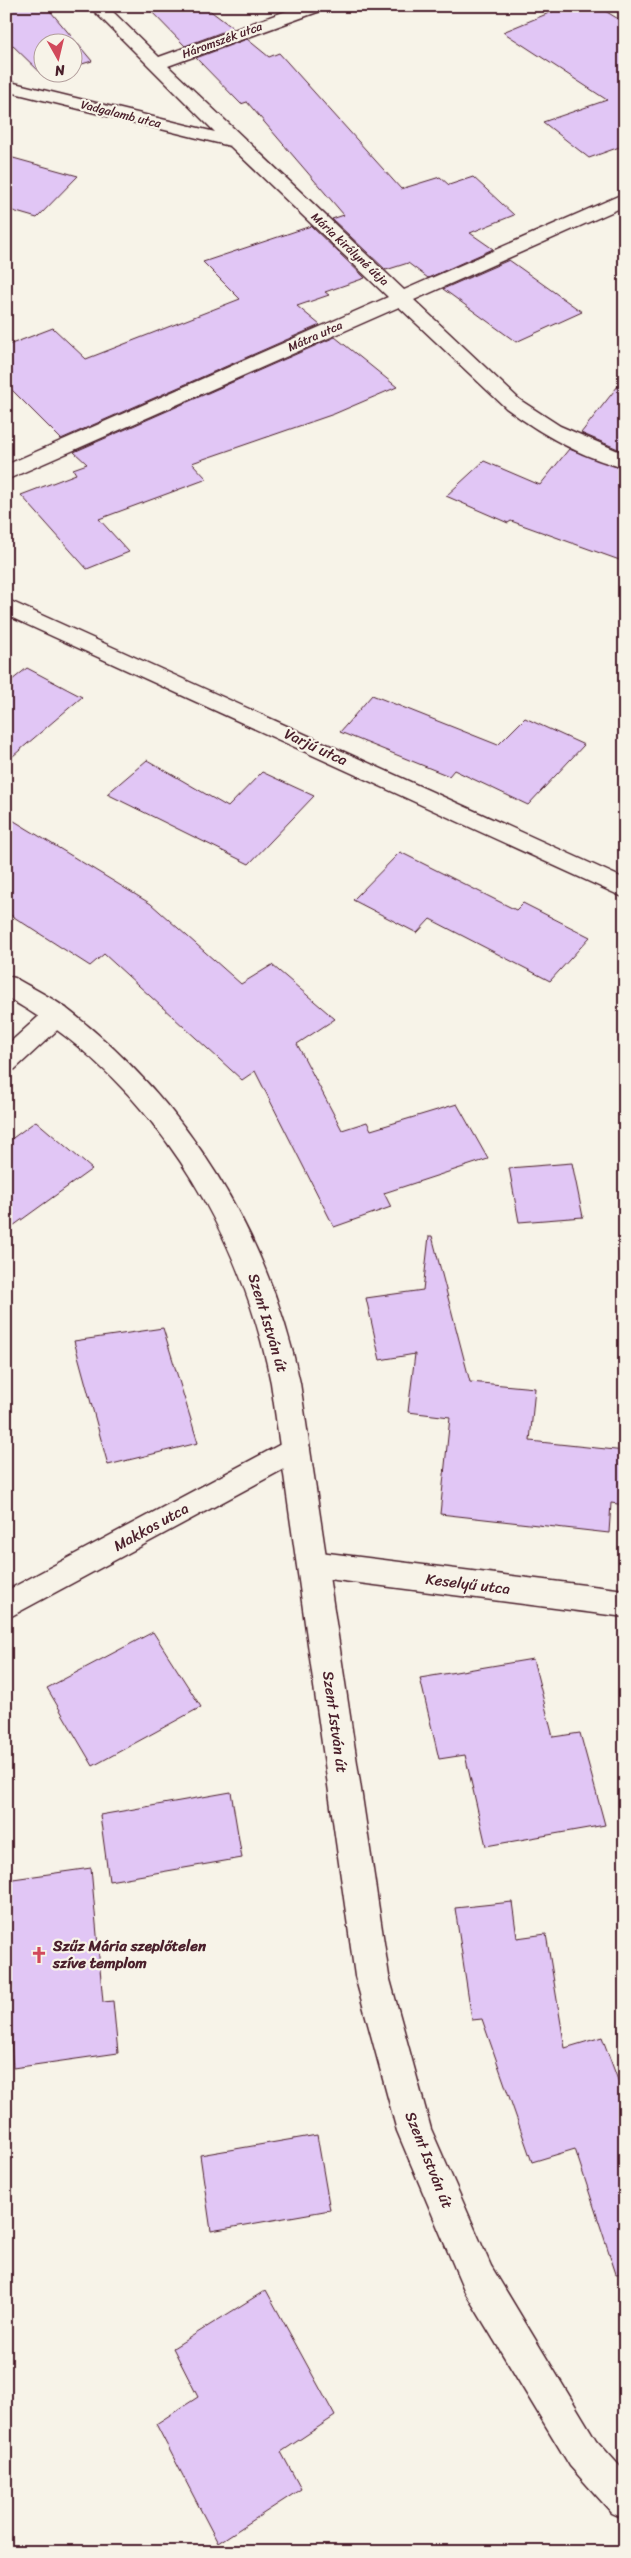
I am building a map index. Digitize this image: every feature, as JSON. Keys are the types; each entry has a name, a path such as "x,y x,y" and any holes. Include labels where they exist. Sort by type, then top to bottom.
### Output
{"street":[{"name":"Mária királyné útja","path":"97,6 236,142 513,404 538,423 580,444 625,462"},
{"name":"Háromszék utca","path":"156,64 317,6"},
{"name":"Vadgalamb utca","path":"6,86 236,142"},
{"name":"Mátra utca","path":"6,473 625,199"},
{"name":"Varjú utca","path":"6,606 625,889"},
{"name":"Szent István út","path":"6,985 57,1015 105,1055 168,1121 206,1176 240,1238 264,1300 281,1361 296,1448 372,1976 414,2131 478,2279 583,2453 625,2500"},
{"path":"6,1062 57,1015"},
{"name":"Makkos utca","path":"6,1606 296,1448"},
{"name":"Keselyű utca","path":"312,1564 625,1604"}],"building":[{"path":"6,6 46,6 68,32 32,32 32,64 6,39"},
{"path":"146,6 204,6 233,28 185,46"},
{"path":"566,6 597,6 625,23 625,145 589,158 543,122 607,100 503,32"},
{"path":"247,39 269,57 279,53 401,189 440,177 449,185 473,177 514,215 470,233 493,249 428,278 408,263 386,270 332,219 344,215 247,102 241,104 196,58"},
{"path":"82,49 92,61 82,64"},
{"path":"6,156 78,176 37,218 6,209"},
{"path":"311,226 365,278 325,292 329,295 297,306 320,325 61,439 6,384 6,346 53,328 86,359 240,299 203,262"},
{"path":"509,260 582,312 516,342 443,289"},
{"path":"335,337 397,387 334,414 192,463 207,479 99,519 129,552 87,569 21,495 76,474 73,469 87,464 74,452"},
{"path":"625,377 625,452 581,433"},
{"path":"569,449 625,470 625,562 511,521 508,523 446,496 484,461 540,485"},
{"path":"27,668 82,697 6,762 6,685"},
{"path":"372,695 498,745 525,718 584,745 528,805 454,770 449,776 340,732"},
{"path":"147,760 228,807 262,772 314,796 249,864 107,794"},
{"path":"6,816 151,904 241,984 272,965 335,1019 297,1044 342,1130 367,1122 371,1130 457,1104 488,1159 384,1193 391,1207 334,1227 255,1071 242,1080 104,954 90,966 6,912"},
{"path":"400,852 516,910 523,903 590,937 550,981 430,919 417,933 353,900"},
{"path":"36,1121 92,1169 6,1231 6,1143"},
{"path":"572,1163 583,1217 519,1222 509,1168"},
{"path":"429,1236 432,1236 470,1382 535,1388 530,1441 625,1451 625,1505 611,1503 609,1533 440,1514 450,1417 408,1412 415,1354 380,1360 366,1298 423,1290"},
{"path":"163,1328 198,1443 108,1465 74,1341"},
{"path":"153,1632 201,1707 93,1766 47,1688"},
{"path":"533,1659 553,1737 580,1733 605,1825 486,1846 465,1755 439,1759 420,1678"},
{"path":"231,1792 242,1858 109,1881 100,1815"},
{"name":"Szűz Mária szeplőtelen szíve templom","path":"91,1868 103,2002 113,2001 118,2053 13,2068 6,1974 6,1880"},
{"path":"512,1902 517,1938 546,1934 565,2048 602,2037 625,2099 625,2273 616,2274 575,2149 532,2162 482,2019 472,2020 455,1908"},
{"path":"317,2135 330,2210 211,2231 200,2155"},
{"path":"266,2290 335,2416 281,2452 301,2489 218,2543 156,2424 198,2397 173,2348"}],"place":[{"name":"Szűz Mária szeplőtelen szíve templom","path":"39,1955"}]}
